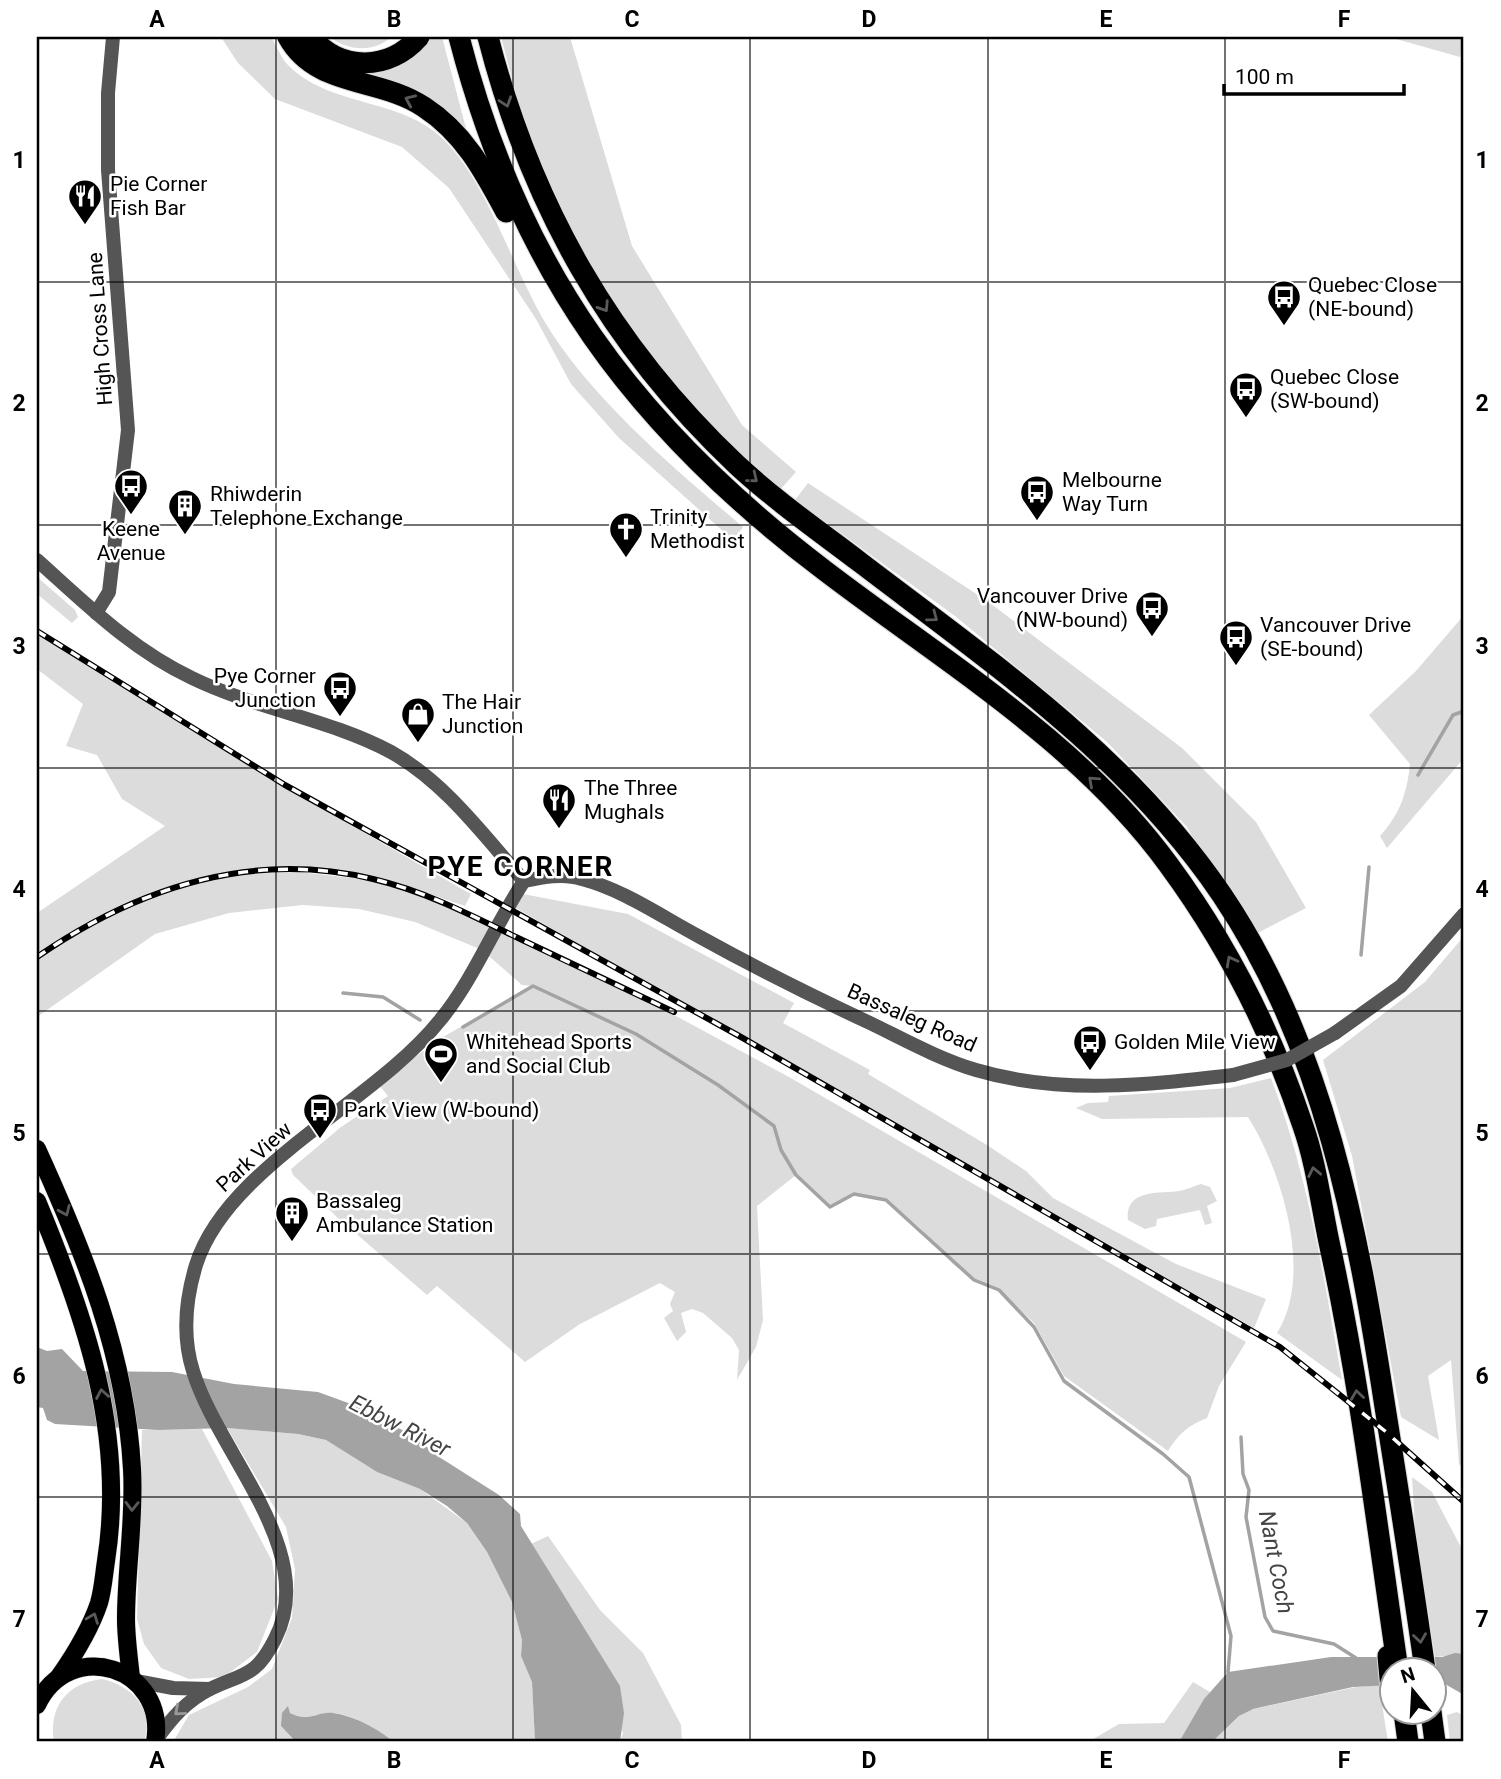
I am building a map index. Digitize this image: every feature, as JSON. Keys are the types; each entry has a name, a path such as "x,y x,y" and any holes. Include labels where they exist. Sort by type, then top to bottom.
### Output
{"highway":[{"path":"288,37 307,61 322,71 394,93 422,105 464,141 480,164 549,292 666,430 731,494 822,569 1038,731 1115,801 1166,861 1220,941 1259,1016 1305,1130 1343,1307 1364,1444 1389,1656"},
{"path":"311,37 333,56 367,64 393,58 407,50 419,37"},
{"path":"459,37 487,133 515,205 553,278 603,355"},
{"path":"488,37 517,136 553,221 606,311 666,391 749,475 1028,689 1101,752 1147,798 1179,838 1222,895 1248,938 1279,997 1327,1121 1359,1248 1423,1656"},
{"path":"1385,1608 1395,1656"}],"main road":[{"path":"37,1149 88,1267 114,1350 130,1438 131,1531 126,1619 133,1679"},
{"path":"37,1201 64,1265 93,1350 108,1438 111,1529 99,1601 88,1630 48,1683 37,1705"},
{"path":"48,1683 82,1667 95,1666 120,1671 133,1679 153,1707 156,1741"}],"street":[{"name":"High Cross Lane","path":"96,613 109,592 128,430 108,170 108,93 114,37"},
{"path":"37,559 96,613 152,657 192,678 248,701 355,736 392,753 432,781 524,881"},
{"name":"Bassaleg Road","path":"524,881 548,876 578,877 608,887 767,974 941,1058 976,1070 1046,1084 1092,1086 1149,1085 1233,1075 1287,1060 1335,1033 1401,986 1464,914"},
{"name":"Park View","path":"156,1741 172,1716 210,1689 240,1678 255,1668 278,1634 288,1581 278,1540 213,1421 192,1369 186,1315 190,1286 198,1260 216,1223 228,1207 268,1168 404,1059 442,1019 524,881"},
{"name":"Park View","path":"133,1679 173,1688 210,1689"}],"shaded area":[{"path":"221,37 271,37 287,64 304,78 344,96 408,116 427,126 444,140 476,182 539,312 553,335 593,387 641,437 743,527 733,540 619,438 571,384 536,319 449,188 402,147 275,99 238,63"},
{"path":"330,37 391,37 377,46 361,48 344,45"},
{"path":"429,37 442,37 468,136 369,75 403,62 417,52"},
{"path":"501,37 570,37 632,246 742,425 796,472 778,492 697,416 589,272 525,127"},
{"path":"1389,37 1464,37 1460,57"},
{"path":"808,483 990,603 1182,748 1256,822 1306,908 1248,938 1187,827 1107,742 955,616 795,500"},
{"path":"37,577 75,610 78,617 72,623 37,594"},
{"path":"1464,615 1464,758 1387,848 1380,836 1393,820 1401,803 1410,764 1369,715 1416,671"},
{"path":"37,631 285,787 471,894 465,906 405,885 368,876 276,868 234,872 155,892 77,930 37,956 37,913 165,826 122,799 97,755 66,746 83,704 37,669"},
{"path":"299,872 370,880 437,902 676,1016 789,1077 1246,1342 1219,1386 1207,1418 1184,1431 1168,1451 1064,1376 1034,1323 999,1290 974,1280 953,1264 920,1228 887,1200 854,1194 830,1207 796,1175 757,1206 763,1320 756,1347 737,1380 739,1350 732,1338 703,1313 692,1309 681,1313 686,1332 677,1341 664,1318 673,1311 670,1304 675,1292 660,1283 580,1324 525,1362 437,1286 427,1295 338,1218 293,1175 291,1169 341,1127 388,1096 379,1085 436,1041 532,986 522,985 482,950 415,922 359,909 303,905 229,913 155,934 37,1017 37,960 113,912 159,892 198,881 238,875"},
{"path":"523,894 628,914 794,1003 783,1023 870,1070 868,1074 987,1145 1026,1171 1053,1198 1176,1264 1266,1299 1254,1328 514,907"},
{"path":"1464,936 1464,1469 1459,1464 1451,1360 1428,1376 1439,1440 1401,1417 1352,1156 1323,1060 1425,982"},
{"path":"1271,1078 1305,1189 1342,1380 1277,1333 1288,1309 1293,1282 1293,1253 1282,1194 1261,1139 1248,1117 1102,1119 1076,1108 1088,1103 1108,1102 1109,1096 1230,1088"},
{"path":"1201,1184 1210,1187 1217,1201 1207,1206 1212,1223 1205,1225 1200,1210 1157,1219 1156,1226 1145,1229 1128,1220 1132,1202 1138,1198"},
{"path":"37,1347 47,1351 62,1349 83,1371 172,1372 234,1384 318,1392 351,1404 416,1437 436,1455 499,1495 520,1514 521,1526 620,1686 624,1713 620,1742 535,1742 532,1682 521,1656 522,1640 512,1602 487,1552 467,1523 447,1506 420,1489 377,1472 326,1440 298,1434 227,1428 158,1430 55,1424 47,1420 43,1408 37,1407"},
{"path":"227,1428 298,1434 326,1440 377,1472 420,1489 467,1523 487,1552 512,1602 522,1640 521,1656 532,1682 535,1742 393,1742 373,1728 349,1717 333,1713 302,1717 290,1713 288,1707 281,1726 296,1742 173,1742 189,1715 248,1687 272,1669 292,1618 295,1569 286,1527"},
{"path":"202,1429 272,1561 278,1599 257,1652 224,1677 189,1679 161,1668 144,1644 137,1619 142,1430"},
{"path":"1412,1477 1432,1492 1464,1553 1464,1654 1435,1656 1415,1528"},
{"path":"548,1536 600,1610 643,1653 681,1725 682,1742 620,1742 623,1733 564,1599 531,1544"},
{"path":"1464,1654 1464,1695 1448,1686 1448,1656 1445,1656"},
{"path":"1331,1657 1378,1657 1378,1686 1353,1687 1253,1709 1239,1716 1212,1742 1179,1742 1204,1699 1228,1672"},
{"path":"102,1679 123,1687 138,1701 146,1719 144,1742 54,1742 54,1718 63,1699 79,1686"},
{"path":"1193,1682 1210,1692 1179,1742 1088,1742 1119,1724 1164,1723"},
{"path":"1378,1685 1378,1726 1385,1726 1388,1742 1212,1742 1249,1710 1356,1687"},
{"path":"288,1706 290,1713 297,1716 333,1713 350,1717 394,1742 296,1742 281,1726 282,1713"},
{"path":"1457,1712 1464,1716 1464,1742 1450,1742 1448,1715"}],"waterway":[{"name":"Nant Coch","path":"1418,775 1453,715 1464,711"},
{"name":"Nant Coch","path":"1361,955 1369,867"},
{"path":"463,1027 533,986 636,1034 718,1085 774,1126 781,1150 796,1175 830,1207 854,1194 886,1200 974,1280 999,1290 1034,1327 1064,1381 1163,1454 1189,1477 1231,1636 1228,1672"},
{"path":"343,993 383,997 420,1020"},
{"name":"Nant Coch","path":"1241,1437 1243,1474 1249,1490 1246,1517 1265,1617 1273,1631 1334,1644 1356,1658"}],"railway":[{"path":"37,631 285,785 741,1037 1280,1347 1385,1431 1464,1502"},
{"path":"37,957 115,912 155,894 197,881 239,873 283,869 328,871 373,879 428,897 674,1012"}],"place":[{"name":"Pie Corner Fish Bar","path":"85,226"},
{"name":"Quebec Close (NE-bound)","path":"1284,327"},
{"name":"Quebec Close (SW-bound)","path":"1246,419"},
{"name":"Keene Avenue","path":"131,516"},
{"name":"Melbourne Way Turn","path":"1037,522"},
{"name":"Rhiwderin Telephone Exchange","path":"185,536"},
{"name":"Trinity Methodist","path":"626,559"},
{"name":"Vancouver Drive (NW-bound)","path":"1152,638"},
{"name":"Vancouver Drive (SE-bound)","path":"1236,667"},
{"name":"Pye Corner Junction","path":"340,718"},
{"name":"The Hair Junction","path":"418,744"},
{"name":"The Three Mughals","path":"559,830"},
{"name":"Golden Mile View","path":"1090,1072"},
{"name":"Whitehead Sports and Social Club","path":"441,1084"},
{"name":"Park View (W-bound)","path":"320,1140"},
{"name":"Bassaleg Ambulance Station","path":"292,1243"}],"district":[{"name":"PYE CORNER","path":"521,866"}],"water label":[{"name":"Ebbw River","path":"400,1426"}]}
